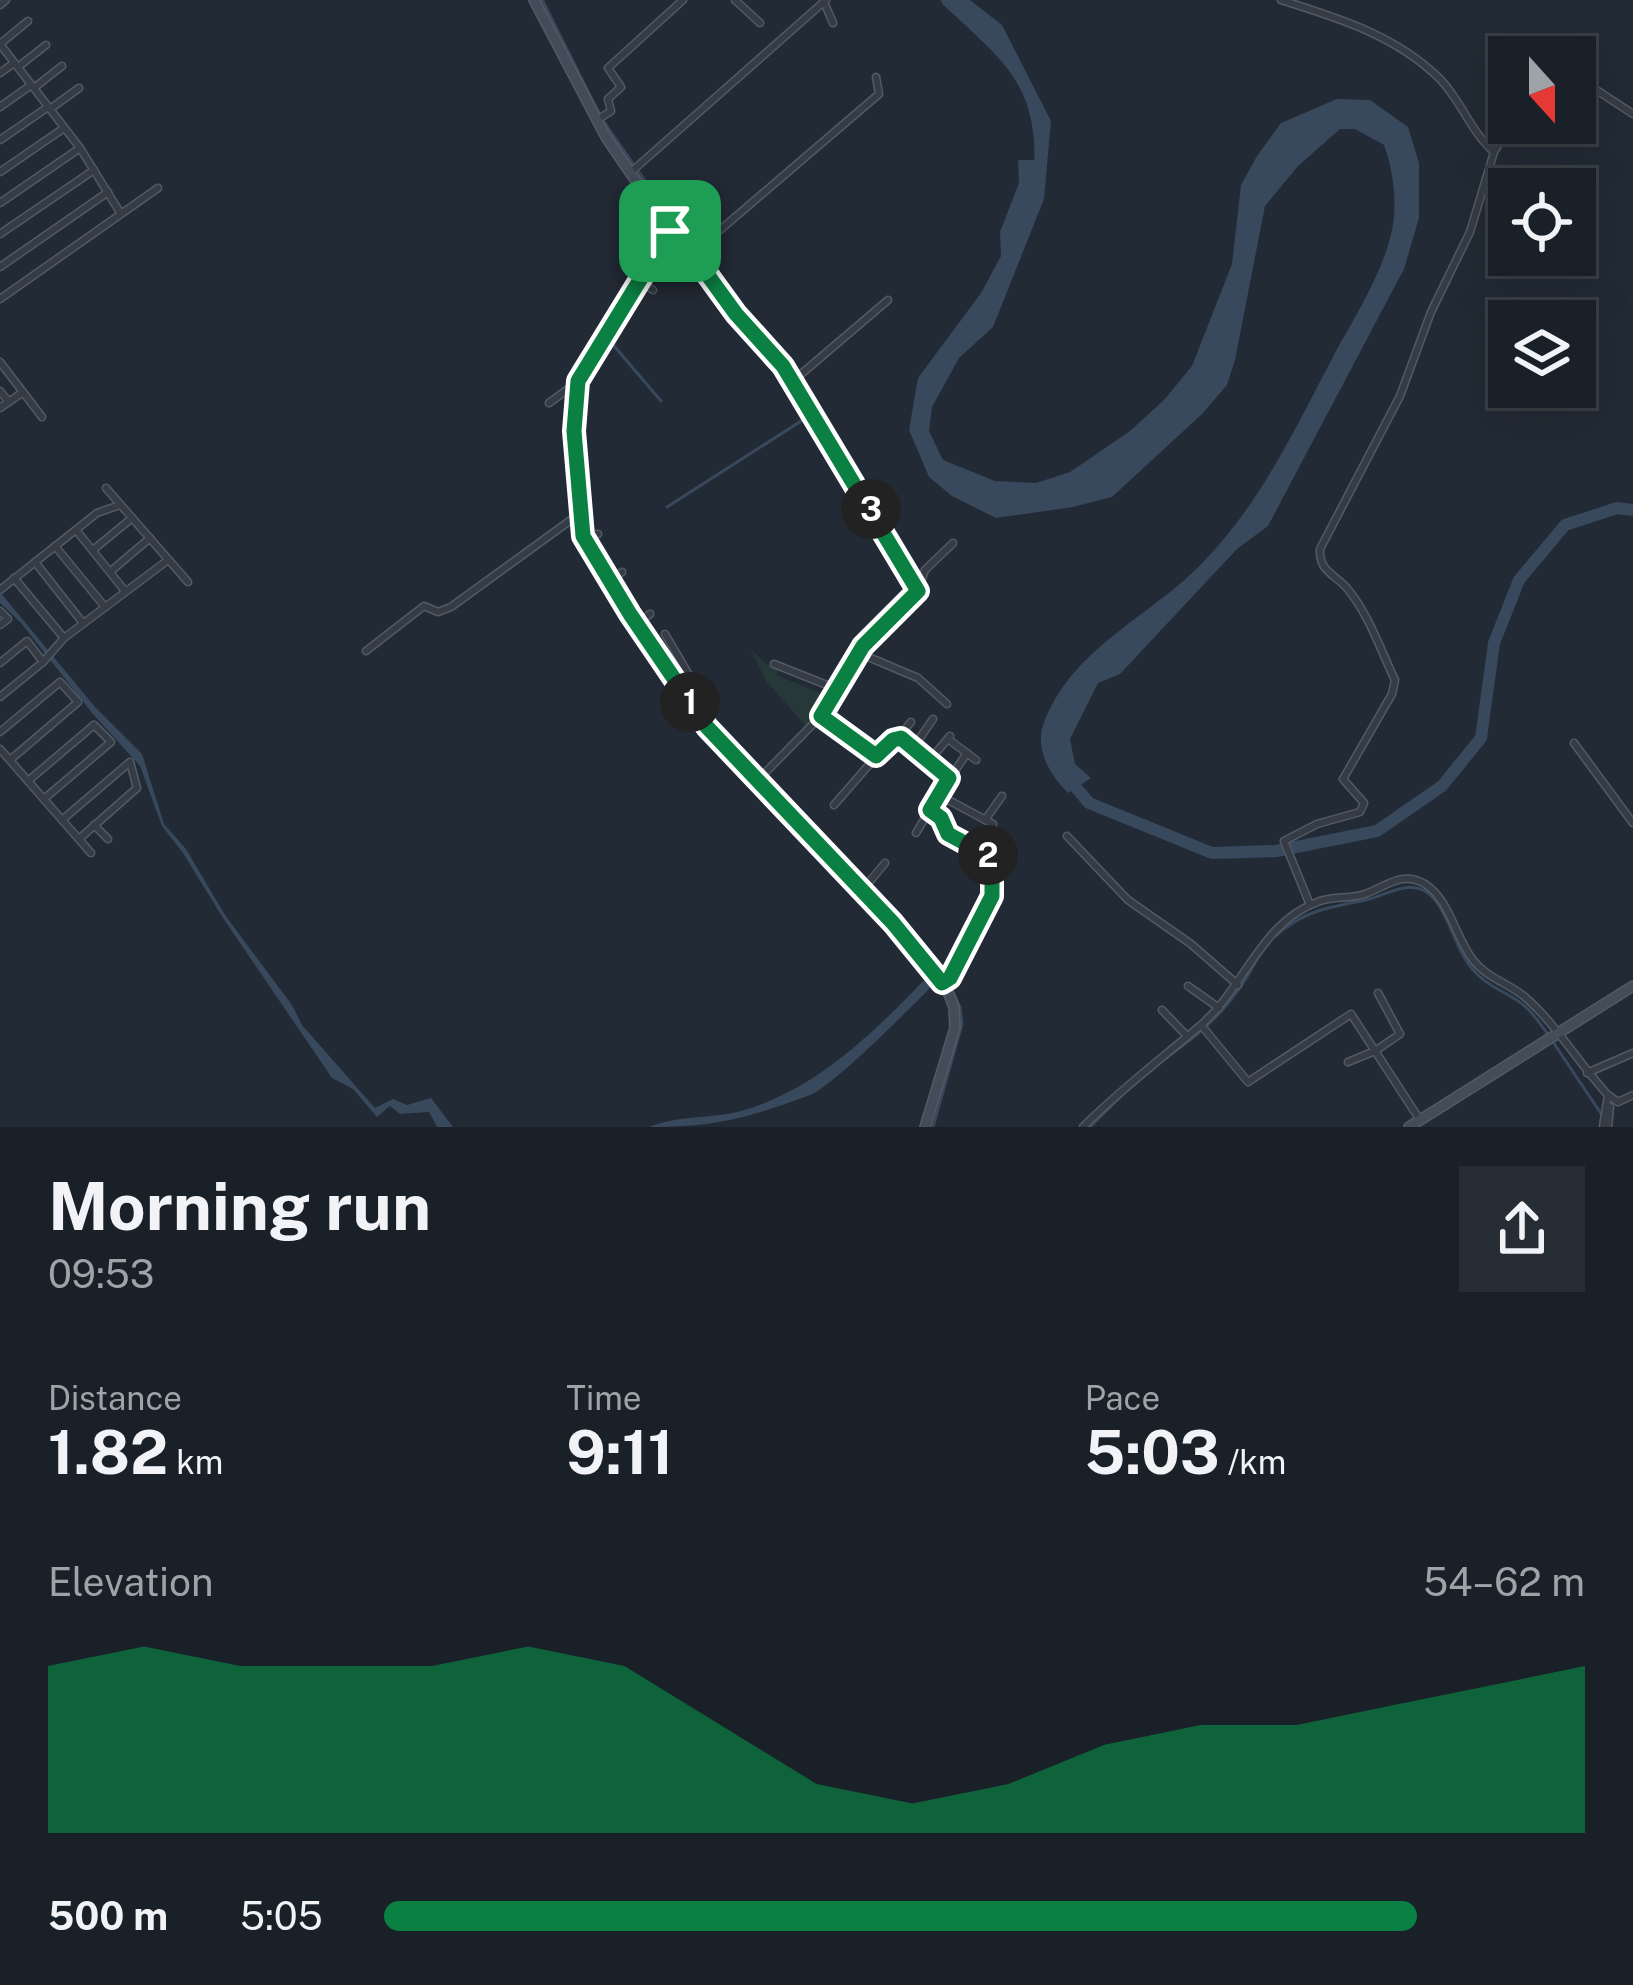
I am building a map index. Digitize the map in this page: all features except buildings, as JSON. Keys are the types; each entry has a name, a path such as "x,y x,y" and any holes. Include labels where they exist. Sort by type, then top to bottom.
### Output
{"street":[{"path":"534,0 578,72 589,101 676,236 793,381 918,591"},
{"path":"600,119 611,111 608,99 621,87 608,68 683,0"},
{"path":"735,0 760,23"},
{"path":"1282,0 1385,37 1441,79 1478,138 1494,152"},
{"path":"634,170 825,1 832,23"},
{"path":"28,21 0,44 80,148 122,214"},
{"path":"0,73 46,45"},
{"path":"0,107 62,66"},
{"path":"692,254 879,94 876,77"},
{"path":"0,140 79,88"},
{"path":"1596,90 1633,114"},
{"path":"589,101 602,94"},
{"path":"0,172 64,128"},
{"path":"1310,905 1284,841 1317,824 1360,812 1364,803 1343,779 1392,694 1395,680 1345,586 1328,574 1320,549 1400,396 1431,312 1470,232 1499,144"},
{"path":"0,203 80,148"},
{"path":"0,235 94,170"},
{"path":"0,298 158,188"},
{"path":"0,267 108,192"},
{"path":"676,236 586,362 578,383 583,496 579,514 584,536 643,620 707,727 864,889 958,1002 926,1127"},
{"path":"793,381 888,300"},
{"path":"0,362 42,417"},
{"path":"549,403 578,383"},
{"path":"0,391 9,402"},
{"path":"0,409 23,392"},
{"path":"106,488 188,582"},
{"path":"0,590 97,513 120,505"},
{"path":"366,651 424,606 438,611 451,607 579,514"},
{"path":"93,551 132,518"},
{"path":"76,530 125,591"},
{"path":"584,536 598,534"},
{"path":"110,572 149,538"},
{"path":"759,779 821,716 859,653 918,591 926,570 952,543"},
{"path":"55,546 105,607"},
{"path":"0,697 64,638 168,560"},
{"path":"35,562 83,623"},
{"path":"14,578 64,638"},
{"path":"0,611 8,619 0,625"},
{"path":"665,634 692,680 683,686"},
{"path":"0,663 27,641 43,662"},
{"path":"859,653 919,678 947,704"},
{"path":"774,664 838,689"},
{"path":"0,732 60,682 78,702 10,760"},
{"path":"821,716 876,756"},
{"path":"913,748 933,718"},
{"path":"834,805 911,722"},
{"path":"28,781 94,725 111,742 44,799"},
{"path":"929,761 949,737 976,760"},
{"path":"897,739 949,778 916,833"},
{"path":"1574,743 1633,823"},
{"path":"0,749 91,853"},
{"path":"950,778 967,753"},
{"path":"62,820 130,762 137,788 79,839"},
{"path":"939,794 989,822 1002,796"},
{"path":"930,810 941,818 948,834 1002,863 992,877 992,896 943,979"},
{"path":"94,826 107,839"},
{"path":"1067,836 1128,900 1192,944 1238,985"},
{"path":"864,889 885,863"},
{"path":"1084,1127 1147,1066 1187,1036 1204,1030 1238,985 1258,948 1279,927 1310,905 1361,896 1389,882 1419,880 1439,895 1472,960 1488,976 1523,996 1609,1097 1618,1102 1633,1095"},
{"path":"1188,986 1219,1008"},
{"path":"1409,1127 1633,986"},
{"path":"1348,1062 1400,1034 1378,993"},
{"path":"1162,1010 1187,1036"},
{"path":"1204,1030 1248,1082 1351,1014 1420,1120"},
{"path":"1587,1073 1633,1053"},
{"path":"1608,1127 1609,1097"},
{"path":"1608,1127 1609,1097"}],"shaded area":[{"path":"751,650 780,669 776,675 828,696 807,727 766,681"}],"water":[{"path":"538,0 544,0 603,118 684,234 585,376 589,518 607,559 706,712 912,932 942,978 906,932 717,734 586,541 577,422 582,378 675,233 602,123"},
{"path":"947,0 970,0 1002,25 1051,121 1044,199 993,327 959,358 932,407 929,431 943,460 995,481 1036,483 1070,472 1130,431 1192,366 1232,264 1241,185 1281,123 1337,99 1370,100 1408,127 1419,163 1419,218 1404,269 1268,526 1237,549 1120,674 1098,683 1070,739 1075,764 1091,778 1068,793 1049,769 1042,750 1042,730 1058,694 1095,651 1205,560 1261,487 1379,269 1394,217 1393,180 1384,145 1355,129 1340,129 1298,166 1265,206 1235,360 1227,385 1202,414 1112,497 996,518 952,496 929,477 909,430 918,378 981,293 1001,256 1000,232 1019,183 1018,160 1040,160 1040,133 1036,109 1016,69"},
{"path":"0,592 95,707 142,754 164,824 186,849 225,915 302,1025 375,1108 393,1099 407,1105 431,1098 453,1127 437,1127 429,1112 400,1114 390,1106 377,1117 353,1089 332,1078 162,826 140,766 0,603"},
{"path":"929,975 934,984 855,1061 810,1095 731,1120 649,1127 741,1111 795,1088 844,1056"}],"waterway":[{"path":"947,0 1019,75 1036,116 1040,174"},
{"path":"609,340 661,401"},
{"path":"667,507 809,416"},
{"path":"1067,777 1089,803 1212,853 1276,851 1377,831 1442,786 1481,738 1494,643 1519,580 1565,525 1617,508 1633,510"},
{"path":"1273,938 1316,912 1401,888 1419,888 1441,908 1476,973 1524,1006 1547,1033"},
{"path":"1167,1057 1220,1012 1259,955"},
{"path":"933,1127 962,1024 960,1007 946,980"},
{"path":"1553,1042 1602,1115 1600,1127"},
{"path":"1090,1127 1127,1090"}],"route":[{"path":"670,231 783,366 918,591 863,646 821,716 876,756 901,738 949,778 930,810 941,818 948,834 1000,862 992,877 992,896 950,978 942,983 893,923 707,727 583,536 574,431 578,381 670,231"}]}
